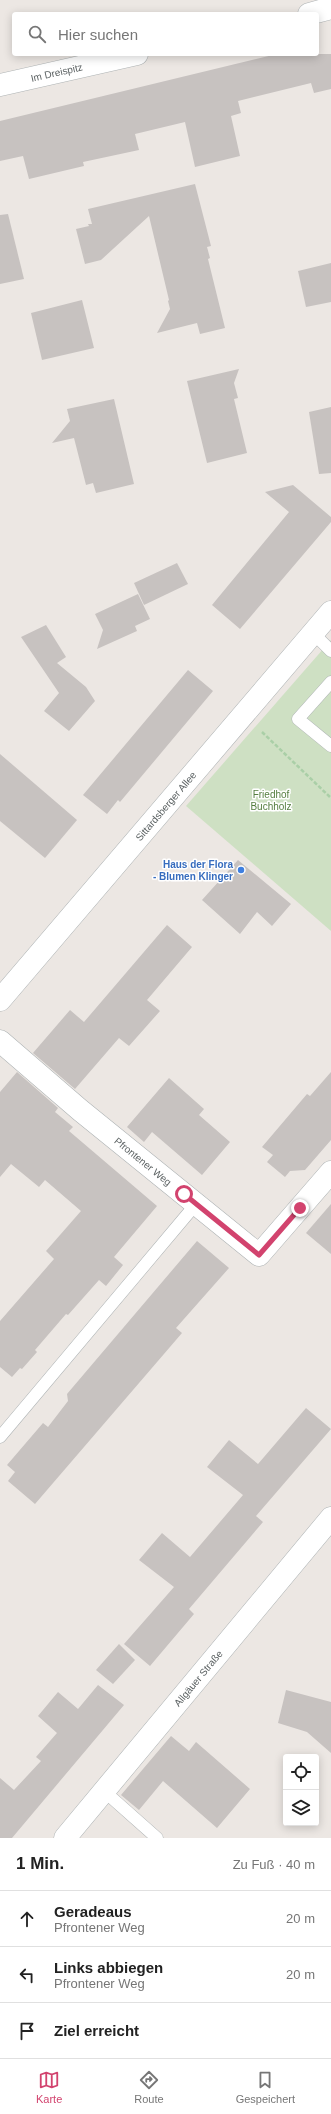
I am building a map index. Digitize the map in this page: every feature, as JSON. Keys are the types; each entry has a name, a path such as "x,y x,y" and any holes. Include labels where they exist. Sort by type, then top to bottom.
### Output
{"street":[{"path":"316,12 331,8"},
{"name":"Im Dreispitz","path":"0,85 128,56"},
{"name":"Sittardsberger Allee","path":"0,1000 331,612"},
{"name":"Pfrontener Weg","path":"0,1041 80,1110 259,1255 331,1172"},
{"name":"Allgäuer Straße","path":"65,1838 331,1518"}],"lane":[{"path":"313,633 331,651"},
{"path":"331,682 298,719 331,746"},
{"path":"0,1437 196,1204"},
{"path":"104,1791 157,1838"}],"path":[{"path":"243,715 331,798"}],"green space":[{"name":"Friedhof Buchholz","path":"331,640 331,931 186,806"}],"building":[{"path":"319,54 331,54 331,89 314,93 311,83 238,101 241,113 231,116 240,156 195,167 185,122 135,134 139,150 83,162 84,166 29,179 23,156 0,161 0,121 269,56 319,56"},
{"path":"195,184 211,246 207,247 210,258 208,259 225,328 200,334 197,323 157,333 170,309 149,216 101,260 85,264 76,229 92,224 88,209"},
{"path":"8,214 24,279 0,284 0,215"},
{"path":"331,263 331,302 306,307 298,271"},
{"path":"82,300 94,348 42,360 31,313"},
{"path":"239,369 234,383 238,398 234,399 247,453 207,463 187,381"},
{"path":"114,399 134,484 96,493 93,483 86,485 74,438 52,443 70,421 67,409"},
{"path":"331,407 331,473 319,474 309,412"},
{"path":"293,485 331,517 331,522 240,629 212,605 289,512 265,492"},
{"path":"177,563 188,584 144,605 134,583"},
{"path":"138,594 150,619 135,626 137,631 97,649 103,630 95,614"},
{"path":"46,625 66,657 57,663 86,687 95,701 69,731 44,711 59,693 21,637"},
{"path":"188,670 213,691 120,802 118,800 107,814 83,795"},
{"path":"0,754 77,820 45,858 0,821"},
{"path":"238,860 291,904 272,926 257,912 240,934 202,900"},
{"path":"167,925 192,947 147,1000 160,1011 129,1046 119,1038 75,1089 33,1053 70,1010 84,1022"},
{"path":"17,1072 58,1108 55,1112 73,1127 69,1131 157,1206 114,1257 123,1265 106,1286 99,1280 68,1315 66,1314 35,1350 37,1352 22,1369 20,1368 12,1377 0,1367 0,1321 54,1259 46,1251 81,1211 45,1180 39,1187 11,1164 0,1177 0,1092"},
{"path":"331,1072 331,1140 305,1170 290,1171 285,1177 267,1162 273,1155 262,1147 307,1094 310,1096"},
{"path":"169,1078 204,1109 199,1115 230,1142 202,1175 152,1132 144,1142 127,1127"},
{"path":"331,1204 331,1254 306,1233"},
{"path":"197,1241 229,1268 176,1328 182,1333 35,1504 8,1481 15,1472 7,1465 43,1423 48,1427 68,1401 67,1394"},
{"path":"306,1408 331,1429 256,1516 263,1522 189,1609 194,1614 150,1666 124,1644 174,1587 139,1560 162,1533 190,1557 243,1495 207,1467 229,1440 258,1464"},
{"path":"119,1644 135,1660 113,1684 96,1670"},
{"path":"98,1685 124,1705 12,1838 0,1838 0,1778 14,1790 41,1761 36,1757 57,1733 38,1716 58,1692 78,1709"},
{"path":"286,1690 331,1702 331,1753 307,1732 278,1723"},
{"path":"171,1736 189,1751 196,1742 250,1789 217,1828 163,1781 139,1810 121,1795"}],"place":[{"name":"Haus der Flora - Blumen Klinger","path":"241,870"}],"route":[{"path":"184,1194 259,1255 300,1208"}]}
